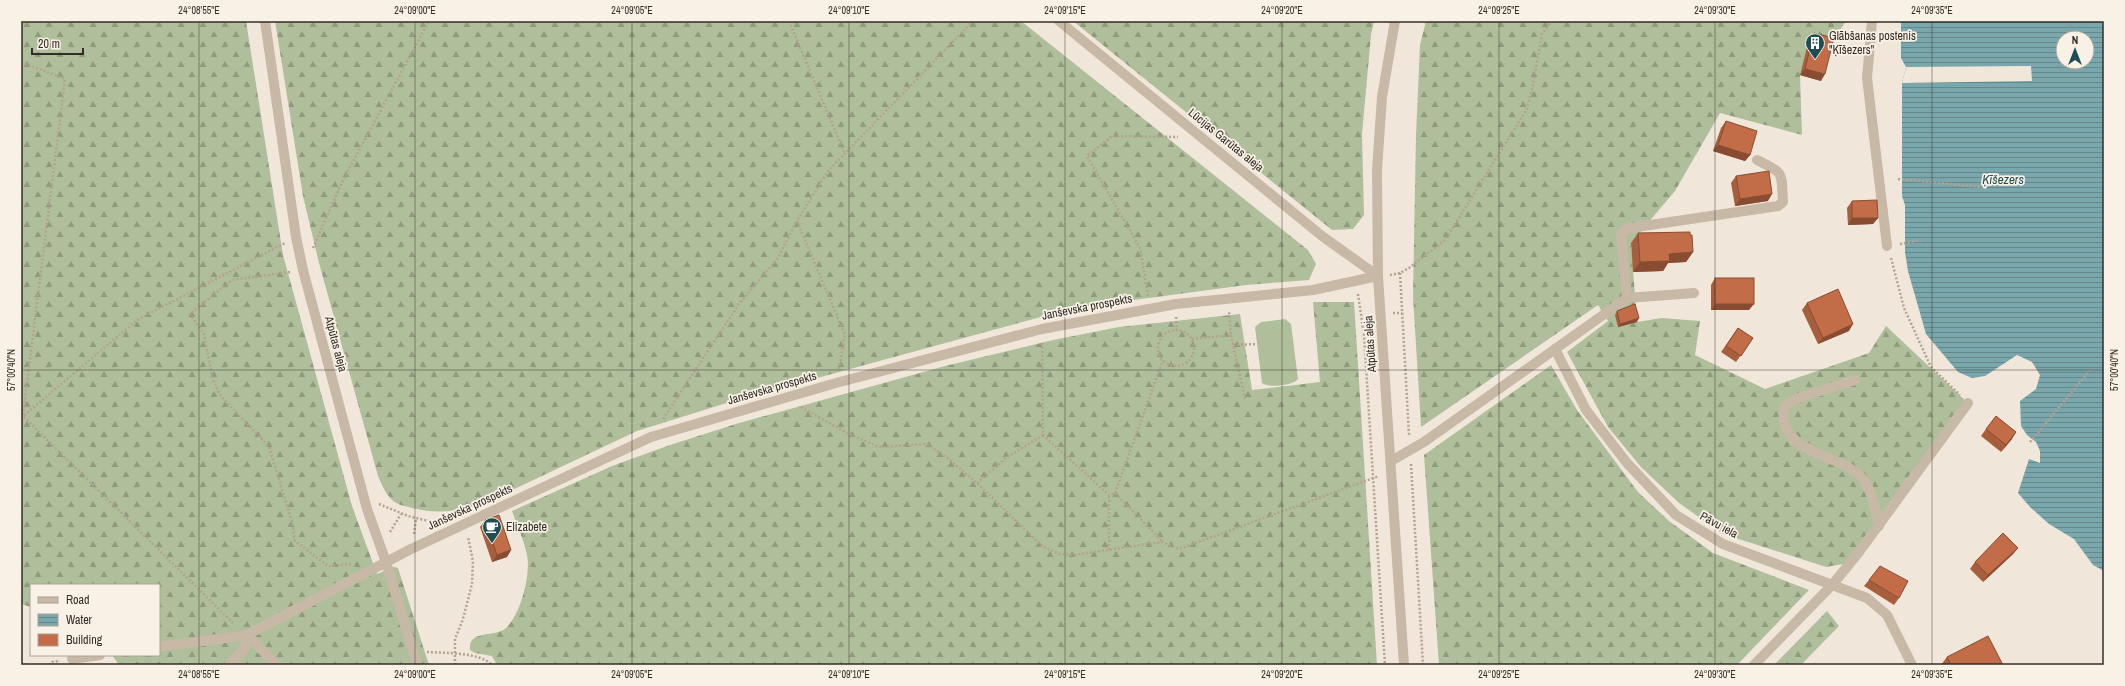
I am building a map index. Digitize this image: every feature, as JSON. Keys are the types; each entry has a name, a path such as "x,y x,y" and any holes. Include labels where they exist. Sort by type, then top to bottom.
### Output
{"street":[{"name":"Atpūtas aleja","path":"265,21 296,237 305,278 367,509 386,562 417,665"},
{"name":"Lūcijas Garūtas aleja","path":"1060,21 1322,236 1378,276"},
{"name":"Atpūtas aleja","path":"1394,21 1382,97 1378,170 1378,276 1404,665"},
{"path":"1872,21 1867,78 1887,246"},
{"path":"1627,298 1622,234 1624,231 1630,228 1778,206 1783,202 1781,176 1778,170 1757,160"},
{"name":"Janševska prospekts","path":"160,648 247,635 386,562 449,531 651,437 785,397 967,347 1042,329 1150,308 1228,298 1313,290 1378,276"},
{"path":"1391,466 1410,450 1627,298 1694,293"},
{"name":"Pāvu iela","path":"1555,349 1586,410 1627,463 1676,515 1722,544 1759,559 1833,584 1867,598 1886,615 1912,665"},
{"path":"1854,380 1798,398 1785,406 1783,417 1790,433 1806,448 1858,473 1872,498 1879,526"},
{"path":"1754,665 1833,584 1879,526 1968,403"},
{"path":"230,665 245,648 247,635"},
{"path":"247,635 277,665"},
{"path":"72,659 93,656"}],"path":[{"path":"792,21 791,26 845,154"},
{"path":"651,437 739,304 778,258 796,221 828,171 973,21"},
{"path":"1378,276 1400,273 1445,240 1527,109 1534,85 1542,34 1552,21"},
{"path":"21,62 65,79 22,416"},
{"path":"1150,308 1140,248 1087,156 1112,136 1184,137 1193,130"},
{"path":"1898,179 1982,187"},
{"path":"796,221 845,335 836,383"},
{"path":"22,416 137,320 296,237"},
{"path":"1900,244 1920,240"},
{"path":"1887,246 1904,308 1931,367 1968,403"},
{"path":"1400,273 1423,665"},
{"path":"1228,298 1231,335 1245,398"},
{"path":"1042,329 1043,435 1109,495 1108,550"},
{"path":"1192,339 1194,350 1189,361 1179,366 1169,365 1163,360 1159,353 1158,345 1166,334 1171,331 1182,332 1192,339 1231,335"},
{"path":"1233,345 1257,344"},
{"path":"1115,494 1163,360"},
{"path":"2030,442 2092,368"},
{"path":"785,397 847,433 879,447 927,444 946,457 977,484 1042,546 1059,554 1074,555 1162,542"},
{"path":"22,416 226,617 247,635"},
{"path":"977,484 1006,458 1043,435"},
{"path":"1115,494 1162,542 1179,549 1391,466"},
{"path":"1109,495 1115,494"},
{"path":"367,509 379,504 408,516 434,522 449,531"},
{"path":"455,665 454,639 470,598 474,571 471,549 464,524"},
{"path":"413,651 454,653 481,659 492,665"}],"green space":[{"path":"21,21 246,21 283,255 352,506 377,574 394,567 398,568 429,665 119,665 113,656 160,656 160,584 30,584 30,607 21,604"},
{"path":"275,21 1021,21 1308,250 1316,264 1309,280 1246,285 1074,308 733,401 637,431 489,501 451,511 433,511 412,508 394,502 386,492 378,476 319,263 303,196"},
{"path":"1073,21 1374,21 1371,35 1362,134 1364,215 1353,229 1332,230"},
{"path":"1426,21 1846,21 1830,45 1809,40 1800,75 1802,135 1720,113 1675,191 1631,243 1637,322 1662,318 1700,321 1695,355 1765,389 1869,353 1886,326 1968,403 1870,534 1843,564 1826,567 1723,534 1679,503 1641,467 1608,427 1567,352 1608,321 1598,305 1421,427 1413,296 1416,135 1420,45"},
{"path":"1313,302 1354,302 1377,665 497,665 492,656 475,653 470,650 473,639 478,636 502,631 507,627 517,613 521,603 528,572 528,563 522,538 512,511 612,466 670,445 739,423 945,366 1053,340 1119,327 1240,314 1252,390 1320,382"},
{"path":"1285,319 1291,324 1298,379 1286,385 1265,385 1262,383 1255,327 1261,322"},
{"path":"1551,365 1577,410 1638,492 1669,521 1713,553 1809,590 1737,665 1439,665 1424,455"},
{"path":"1827,611 1839,626 1801,665 1774,665"}],"water":[{"name":"Ķīšezers","path":"1901,21 2104,21 2104,571 2093,565 2074,539 2049,524 2030,507 2018,493 2029,459 2040,463 2040,451 2036,442 2027,435 2021,426 2020,401 2036,389 2040,375 2032,362 2017,355 1985,376 1972,378 1958,372 1926,334 1908,271 1905,252 1905,205 1902,196 1902,83 1906,67 1901,58"}],"pier":[{"path":"2031,66 2032,81 1902,83 1906,67"}],"building":[{"name":"Glābšanas postenis \"Ķīšezers\"","path":"1814,33 1834,38 1825,74 1805,69"},
{"path":"1726,121 1757,131 1750,155 1718,145"},
{"path":"1769,171 1772,194 1740,199 1736,176"},
{"path":"1877,200 1878,218 1852,218 1852,201"},
{"path":"1690,232 1690,235 1692,235 1693,252 1669,254 1670,261 1640,262 1638,233"},
{"path":"1715,278 1754,278 1754,304 1715,304"},
{"path":"1838,289 1853,324 1823,338 1807,303"},
{"path":"1635,304 1639,318 1620,324 1617,311"},
{"path":"1738,328 1753,338 1741,356 1726,346"},
{"path":"1996,416 2016,432 2006,445 1986,429"},
{"path":"499,515 511,550 497,555 485,520"},
{"path":"2003,533 2018,548 1988,575 1975,562"},
{"path":"1880,566 1908,581 1899,598 1869,580"},
{"path":"1988,636 2003,665 1951,665 1947,657"}],"place":[{"name":"Glābšanas postenis \"Ķīšezers\"","path":"1815,60"},
{"name":"Elizabete","path":"492,544"}]}
